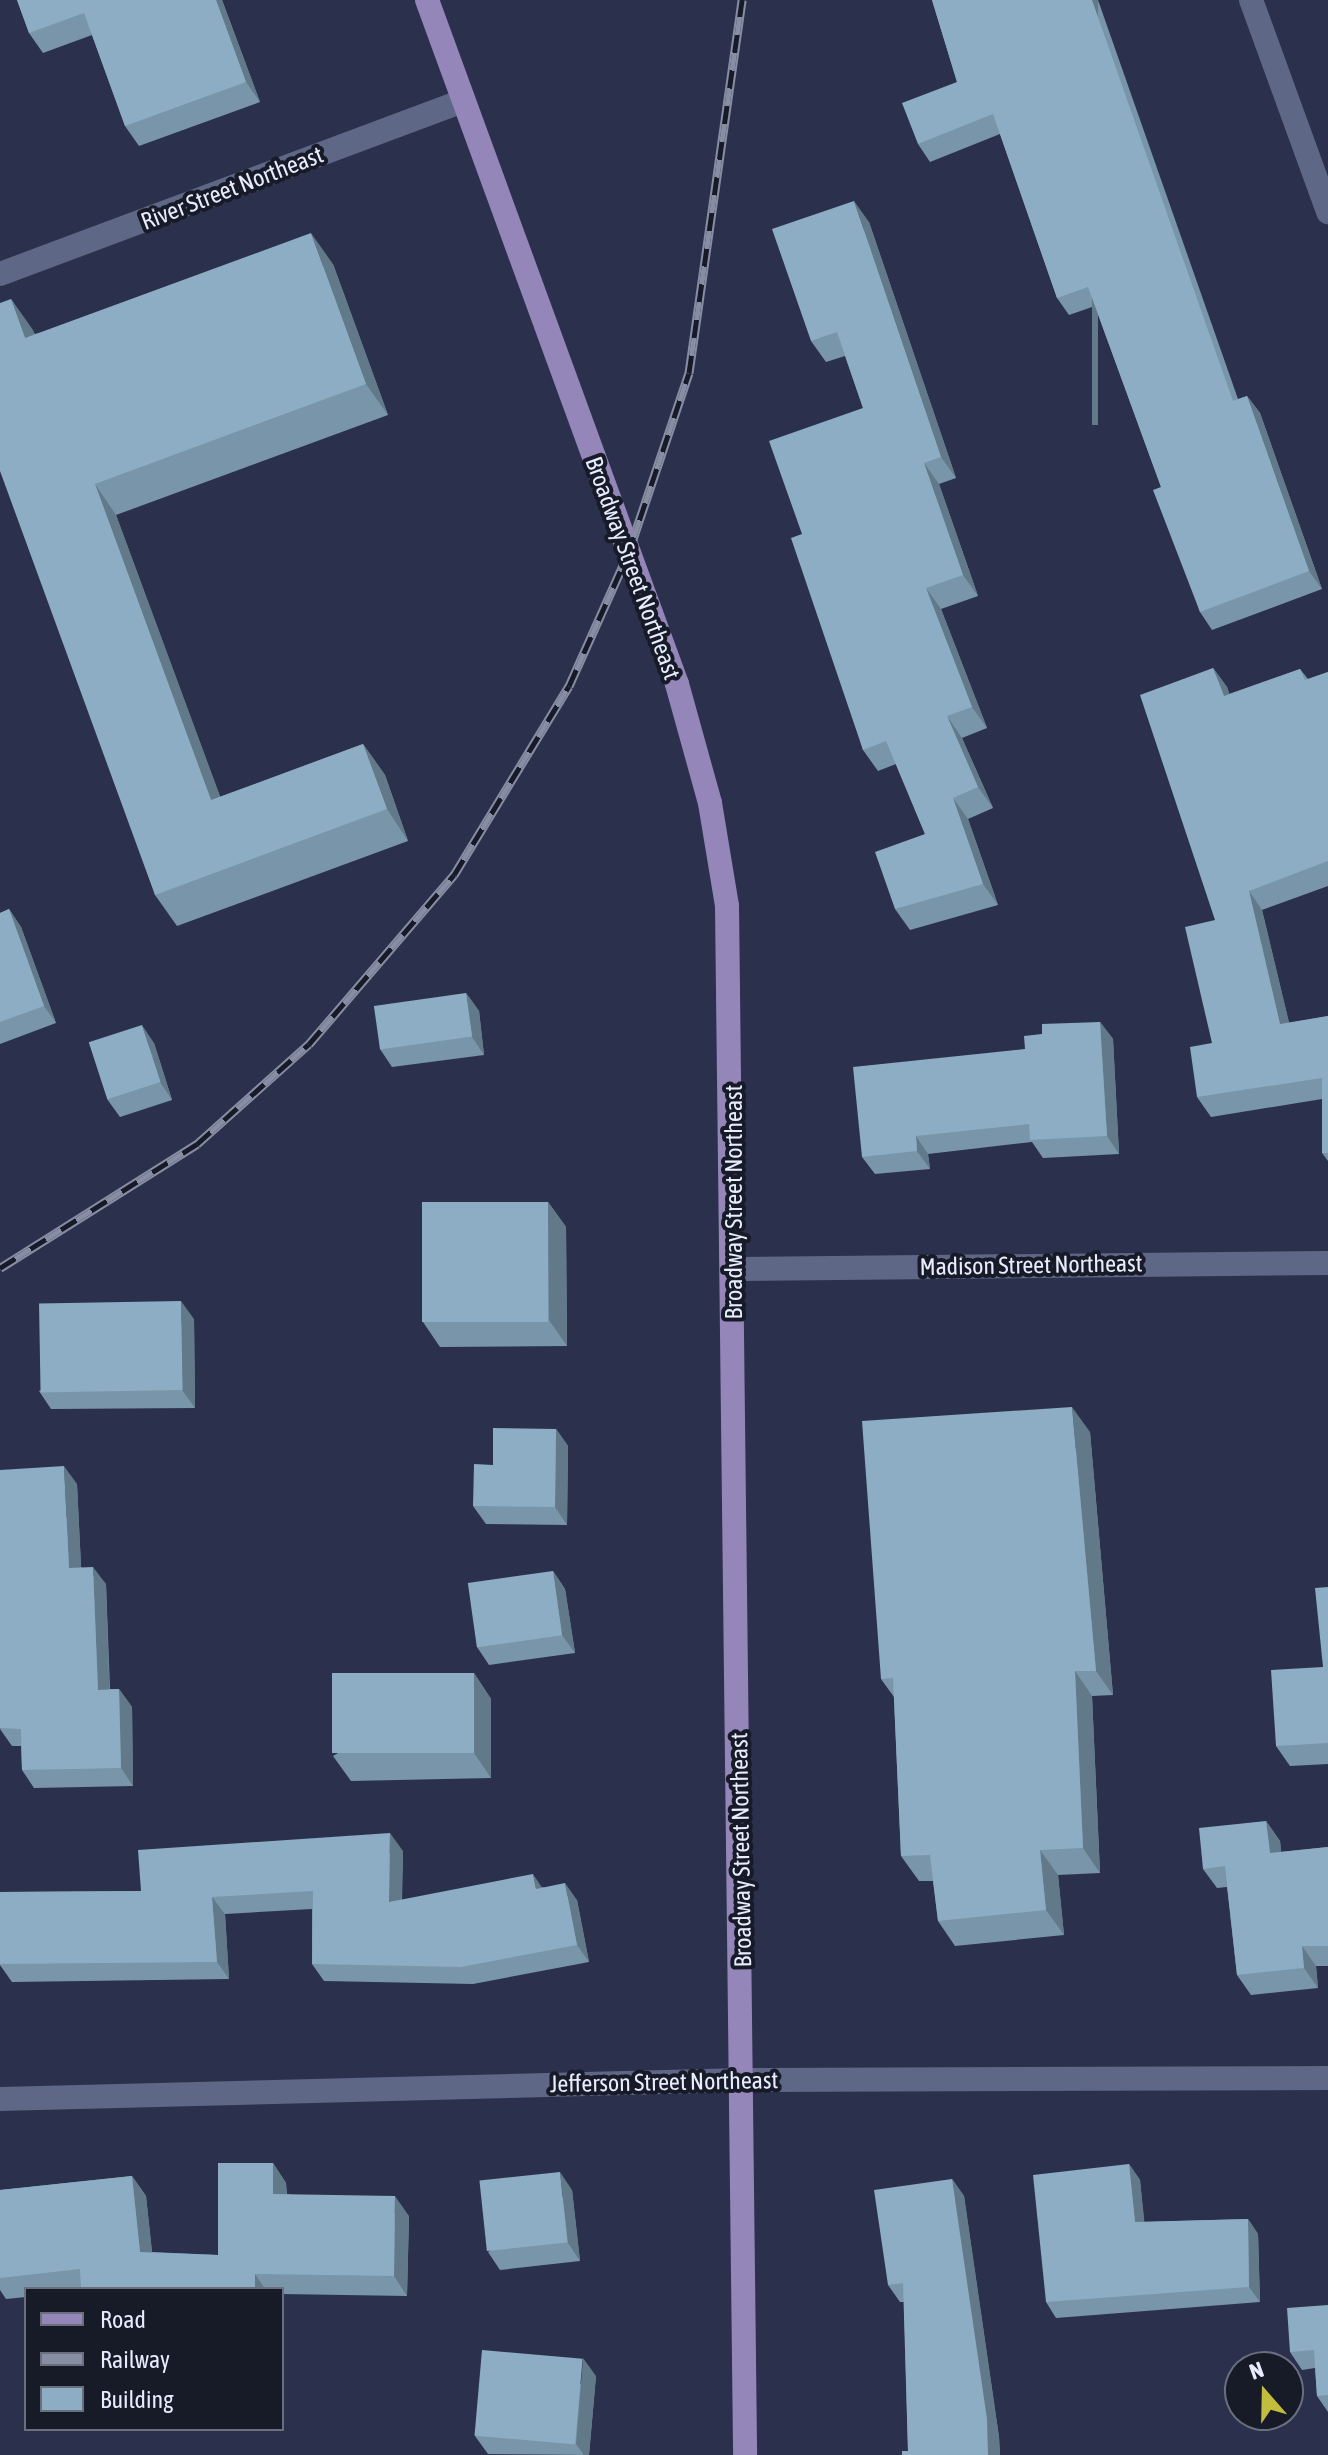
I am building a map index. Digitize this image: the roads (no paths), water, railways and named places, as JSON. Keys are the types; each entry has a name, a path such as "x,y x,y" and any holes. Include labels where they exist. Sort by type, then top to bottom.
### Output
{"main road":[{"name":"Broadway Street Northeast","path":"427,0 677,684 710,803 733,994 745,2455"}],"street":[{"path":"1251,0 1328,212"},
{"name":"River Street Northeast","path":"0,274 463,101"},
{"name":"Madison Street Northeast","path":"734,1269 1328,1263"},
{"name":"Jefferson Street Northeast","path":"0,2099 743,2080 1328,2078"}],"railway":[{"path":"0,1268 197,1144 309,1044 454,875 569,686 628,554 689,373 742,0"}]}
